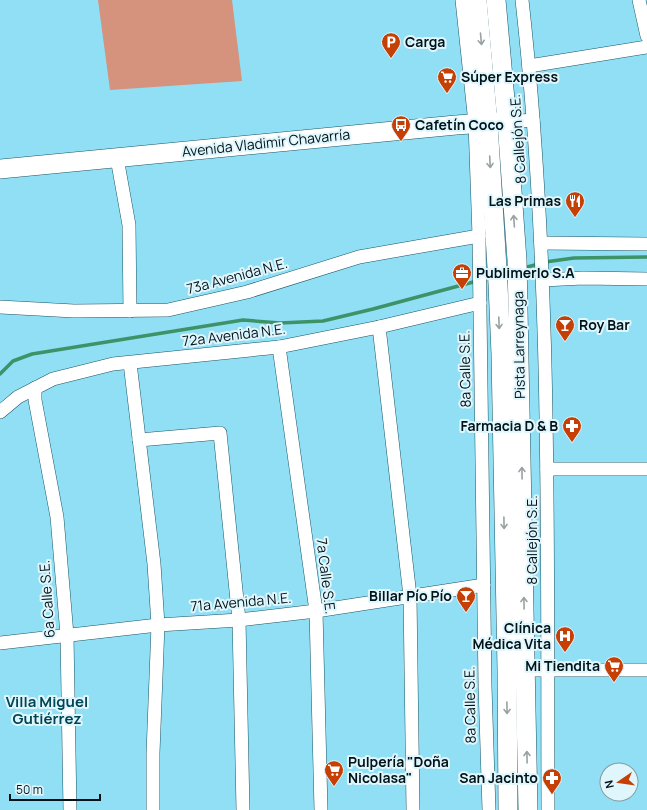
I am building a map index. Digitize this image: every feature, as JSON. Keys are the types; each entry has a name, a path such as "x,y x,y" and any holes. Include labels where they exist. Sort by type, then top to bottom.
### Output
{"main road":[{"name":"Pista Larreynaga","path":"477,0 487,263 498,284 516,670 528,810"},
{"name":"Pista Larreynaga","path":"496,0 517,260 516,670 508,810"},
{"name":"Avenida Vladimir Chavarría","path":"0,169 481,123 507,122"}],"street":[{"name":"8a Calle S.E.","path":"462,0 481,123 479,236 487,263 480,298 489,810"},
{"name":"8 Callejón S.E.","path":"522,0 529,66 543,273 547,469 548,810"},
{"path":"639,0 647,36"},
{"path":"529,66 647,47"},
{"name":"Avenida Vladimir Chavarría","path":"507,122 533,120"},
{"path":"117,158 129,225 130,311"},
{"name":"73a Avenida N.E.","path":"0,307 74,311 168,310 247,292 359,257 479,236"},
{"path":"541,247 647,244"},
{"path":"543,273 583,278 647,279"},
{"name":"72a Avenida N.E.","path":"0,412 18,397 53,378 114,364 279,347 379,327 480,298"},
{"path":"379,327 410,596 413,810"},
{"name":"7a Calle S.E.","path":"279,347 316,611 321,810"},
{"path":"130,363 154,564 158,626 153,753 154,810"},
{"name":"6a Calle S.E.","path":"35,388 57,517 67,636 70,810"},
{"path":"139,440 220,433 239,620 242,810"},
{"path":"547,469 647,469"},
{"name":"71a Avenida N.E.","path":"0,643 316,611 484,584"},
{"path":"516,670 647,670"}],"shaded area":[{"path":"98,0 232,0 242,81 110,90"}],"waterway":[{"path":"545,262 574,258 647,257"},
{"path":"523,268 539,264"},
{"path":"0,374 13,361 32,354 243,320 280,323 323,321 477,281"}],"place":[{"name":"Carga","path":"391,59"},
{"name":"Súper Express","path":"447,94"},
{"name":"Cafetín Coco","path":"401,142"},
{"name":"Las Primas","path":"575,218"},
{"name":"Publimerlo S.A","path":"462,290"},
{"name":"Roy Bar","path":"565,342"},
{"name":"Farmacia D & B","path":"572,443"},
{"name":"Billar Pío Pío","path":"466,613"},
{"name":"Clínica Médica Vita","path":"565,653"},
{"name":"Mi Tiendita","path":"614,683"},
{"name":"Pulpería \"Doña Nicolasa\"","path":"334,787"},
{"name":"San Jacinto","path":"552,795"}],"district":[{"name":"Villa Miguel Gutiérrez","path":"47,710"}]}
